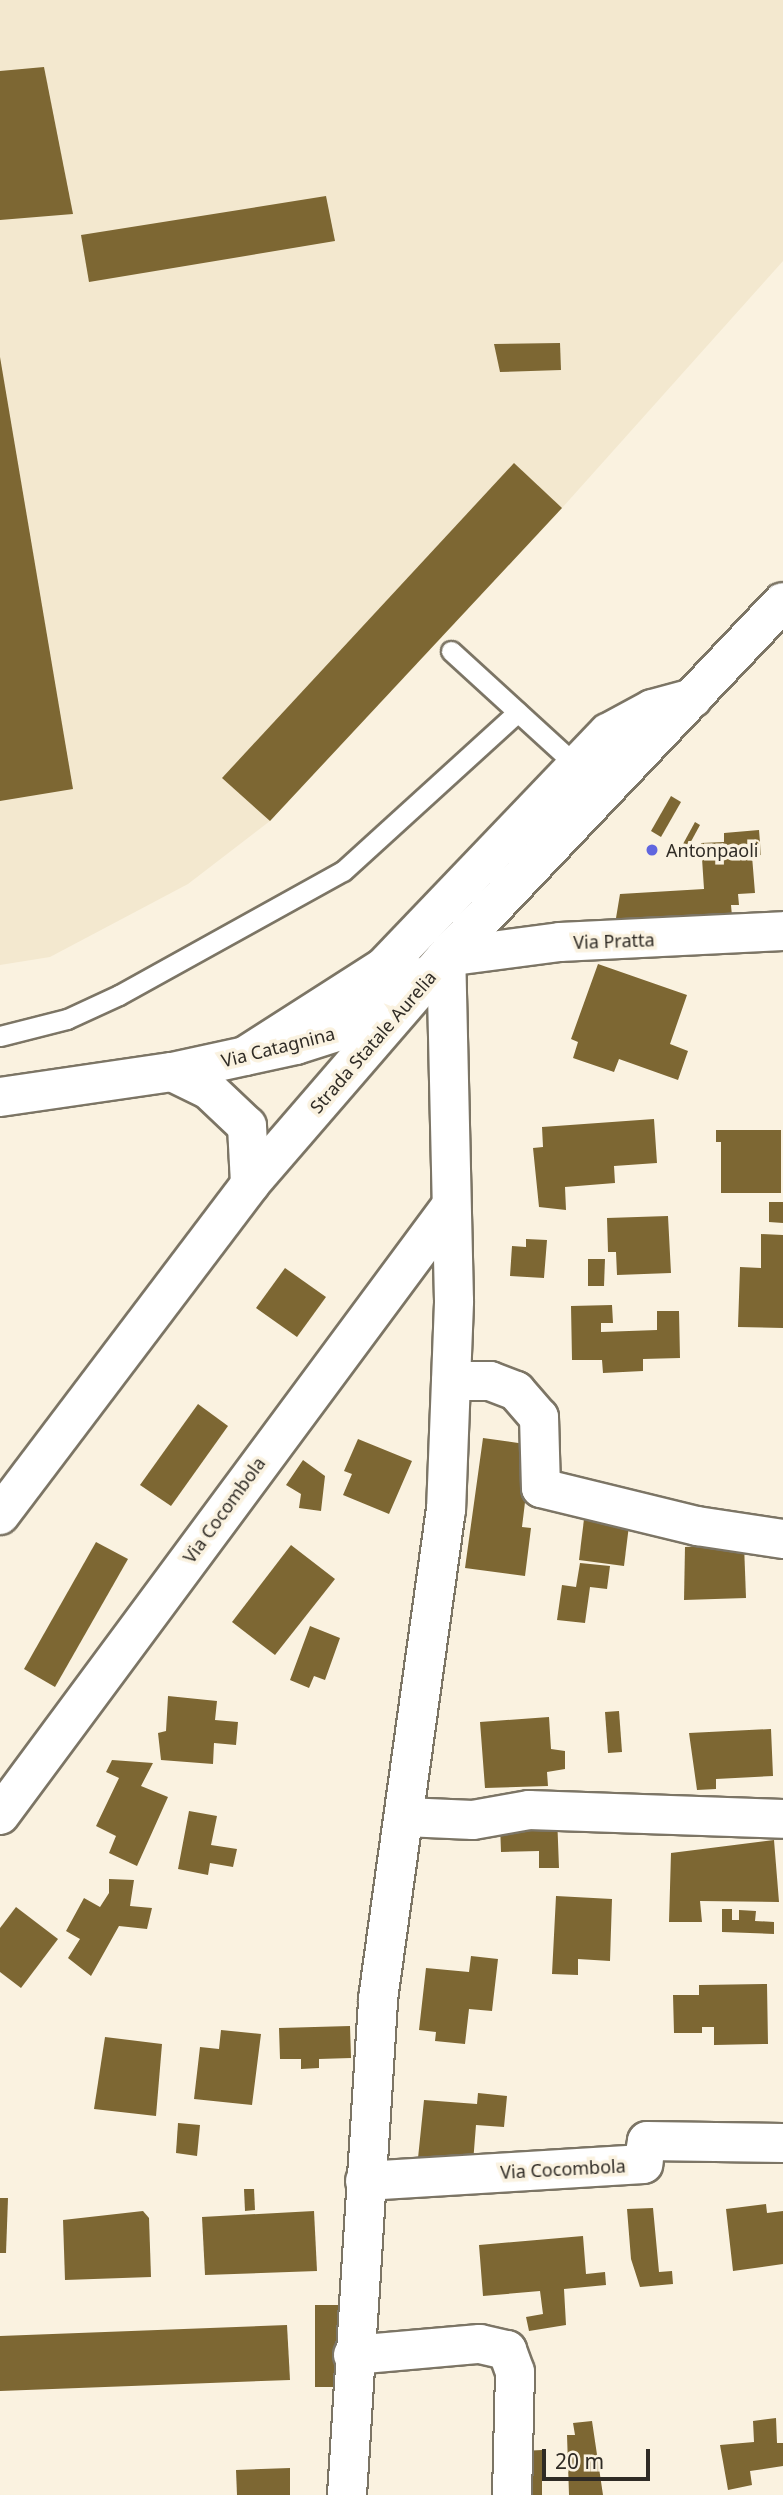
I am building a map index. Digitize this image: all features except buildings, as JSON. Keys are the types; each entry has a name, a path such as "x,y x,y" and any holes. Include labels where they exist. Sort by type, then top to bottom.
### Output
{"street":[{"name":"Strada Statale Aurelia","path":"0,1514 250,1184 446,957 783,602"},
{"path":"246,1056 384,967 608,733 652,709 693,698"},
{"name":"Via Pratta","path":"446,957 560,942 783,931"},
{"path":"347,2495 353,2355 378,1999 446,1511 451,1381 451,1206 446,957"},
{"name":"Via Catagnina","path":"0,1097 172,1072 246,1056 349,1028 446,957"},
{"name":"Via Catagnina","path":"172,1072 209,1090 247,1126 250,1184"},
{"name":"Via Cocombola","path":"0,1815 451,1206"},
{"path":"451,1381 490,1381 516,1391 539,1417 541,1488 697,1526 783,1539"},
{"path":"405,1817 473,1820 529,1810 726,1821 783,1819"},
{"name":"Via Cocombola","path":"365,2181 643,2164 647,2141 783,2143"},
{"path":"353,2355 480,2344 507,2350 515,2372 512,2495"}],"lane":[{"path":"451,651 577,766"},
{"path":"0,1036 67,1019 118,995 344,871 518,712"}],"shaded area":[{"path":"0,0 783,0 783,261 562,508 270,821 188,884 50,957 0,965"}],"place":[{"name":"Antonpaoli","path":"652,850"}]}
